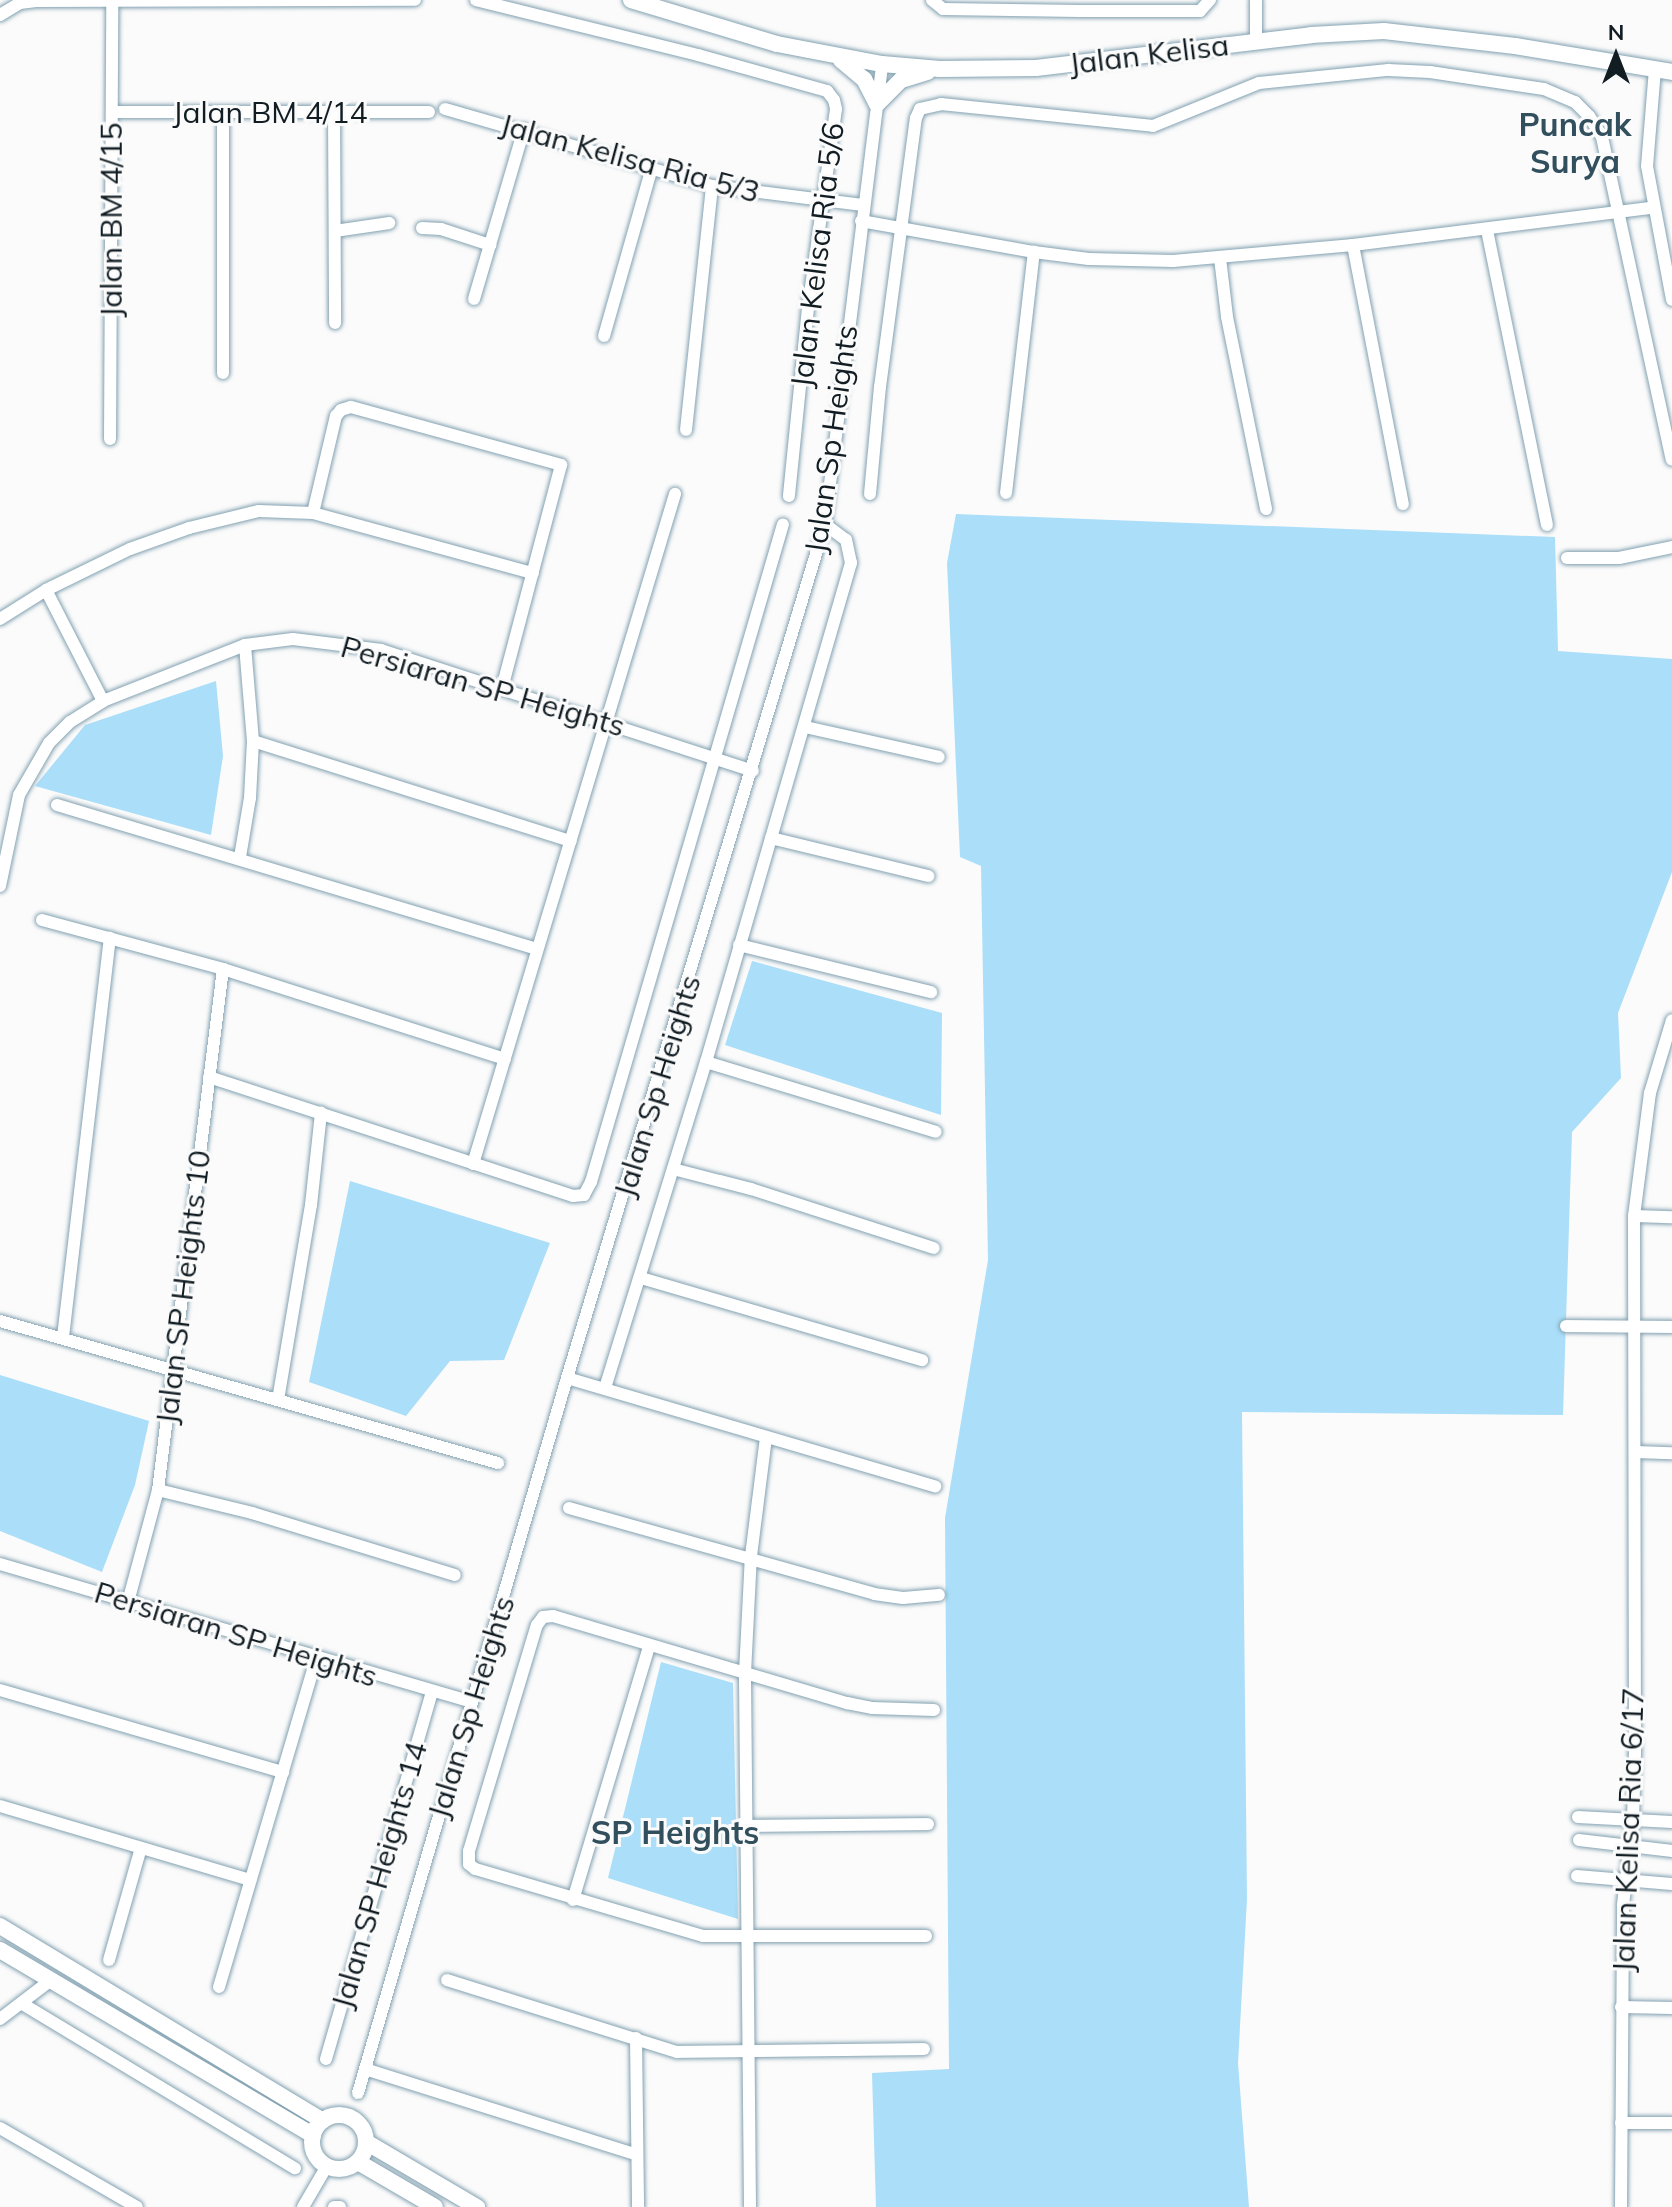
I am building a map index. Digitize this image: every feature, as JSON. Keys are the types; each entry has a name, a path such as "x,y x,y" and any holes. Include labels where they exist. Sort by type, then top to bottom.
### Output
{"main road":[{"name":"Jalan Kelisa","path":"631,0 717,28 836,57 940,69 1036,68 1353,32 1403,32 1664,70"},
{"path":"836,57 864,79 877,104 901,80 940,69"},
{"path":"0,1926 323,2121"},
{"path":"0,1950 313,2135"},
{"path":"331,2116 350,2117 364,2130 366,2142 358,2162 342,2169 327,2166 314,2152 313,2135 331,2116"},
{"path":"366,2142 477,2207"},
{"path":"358,2162 435,2207"}],"street":[{"path":"0,15 20,3 415,0"},
{"name":"Jalan Kelisa Ria 5/6","path":"476,0 548,16 827,91 836,109 789,496"},
{"path":"1256,0 1256,42"},
{"name":"Jalan BM 4/15","path":"110,439 112,1"},
{"path":"933,3 943,9 1080,11 1200,11 1208,4"},
{"name":"Jalan Sp Heights","path":"358,2093 567,1378 753,771 825,524 882,64"},
{"path":"870,494 916,118 929,104 1153,126 1259,83 1410,70 1544,89 1575,102 1589,116 1602,137 1672,460"},
{"path":"1664,70 1647,166 1652,208 1672,300"},
{"name":"Jalan Kelisa Ria 5/3","path":"445,109 524,129 712,186 823,203 863,205"},
{"name":"Jalan BM 4/14","path":"112,112 429,112"},
{"path":"223,112 223,373"},
{"path":"334,112 335,323"},
{"path":"474,299 524,129"},
{"path":"604,336 652,168"},
{"path":"686,430 712,186"},
{"path":"861,221 1034,252 1134,261 1220,258 1353,245 1652,208"},
{"path":"335,231 389,223"},
{"path":"422,228 441,229 490,245"},
{"path":"1487,230 1547,525"},
{"path":"1353,245 1403,504"},
{"path":"1006,493 1034,252"},
{"path":"1220,258 1227,317 1266,509"},
{"path":"313,513 336,416 351,407 556,460 561,465 561,471 502,688"},
{"path":"473,1164 675,494"},
{"path":"0,619 46,590 130,549 189,528 259,511 313,513 533,573"},
{"path":"209,1077 573,1196 584,1195 600,1152 783,524"},
{"path":"605,1388 706,1062 851,563 846,540 825,524"},
{"path":"1567,558 1619,558 1672,547"},
{"path":"46,590 103,701"},
{"name":"Persiaran SP Heights","path":"0,886 19,795 35,766 70,722 103,701 245,645 293,639 329,641 381,650 753,771"},
{"path":"240,857 250,798 253,741 245,645"},
{"path":"805,727 939,757"},
{"path":"253,741 571,841"},
{"path":"57,805 240,857 537,949"},
{"path":"771,838 928,876"},
{"path":"42,920 223,969 505,1059"},
{"path":"63,1337 110,938"},
{"path":"739,945 931,992"},
{"name":"Jalan SP Heights 10","path":"128,1602 158,1490 223,969"},
{"name":"Jalan Kelisa Ria 6/17","path":"1621,2207 1621,2007 1625,1880 1633,1820 1634,1216 1642,1142 1666,1059 1672,1020"},
{"path":"706,1062 936,1132"},
{"path":"278,1400 311,1205 321,1113"},
{"path":"673,1169 751,1189 934,1248"},
{"path":"1634,1216 1672,1217"},
{"path":"641,1278 922,1360"},
{"path":"0,1321 498,1463"},
{"path":"1566,1326 1672,1327"},
{"path":"567,1378 935,1486"},
{"path":"750,2207 745,1673 751,1556 766,1438"},
{"path":"1635,1452 1672,1453"},
{"path":"158,1490 252,1513 455,1575"},
{"path":"569,1508 751,1556 799,1574 874,1594 903,1598 939,1595"},
{"name":"Persiaran SP Heights","path":"0,1564 471,1702"},
{"path":"926,1936 703,1936 573,1900 475,1869 469,1864 472,1838 537,1625 543,1617 553,1616 649,1647 859,1706 934,1710"},
{"path":"573,1900 649,1647"},
{"path":"219,1987 317,1656"},
{"path":"0,1690 283,1772"},
{"name":"Jalan SP Heights 14","path":"326,2059 432,1692"},
{"path":"0,1806 250,1880"},
{"path":"1578,1817 1672,1822"},
{"path":"748,1826 928,1824"},
{"path":"1579,1840 1672,1851"},
{"path":"109,1960 141,1848"},
{"path":"1577,1876 1672,1884"},
{"path":"0,2019 51,1980"},
{"path":"447,1980 677,2052 924,2049"},
{"path":"21,2003 295,2168"},
{"path":"1621,2007 1672,2008"},
{"path":"636,2038 638,2207"},
{"path":"365,2069 635,2154"},
{"path":"1621,2123 1672,2123"},
{"path":"0,2128 137,2207"},
{"path":"303,2207 327,2166"}],"shaded area":[{"path":"956,514 1555,537 1558,651 1672,659 1672,872 1618,1013 1621,1078 1572,1132 1563,1415 1242,1412 1247,1899 1238,2063 1249,2207 876,2207 872,2073 949,2069 945,1518 988,1260 981,866 960,857 947,563"},
{"path":"216,681 223,756 211,835 35,786 85,725"},
{"path":"752,961 942,1013 941,1115 725,1045"},
{"path":"350,1181 550,1243 504,1360 450,1361 406,1416 309,1382"},
{"path":"0,1375 149,1421 135,1485 102,1572 0,1531"},
{"path":"661,1662 733,1683 738,1919 608,1878"}],"district":[{"name":"Puncak Surya","path":"1575,144"},
{"name":"SP Heights","path":"675,1832"}]}
